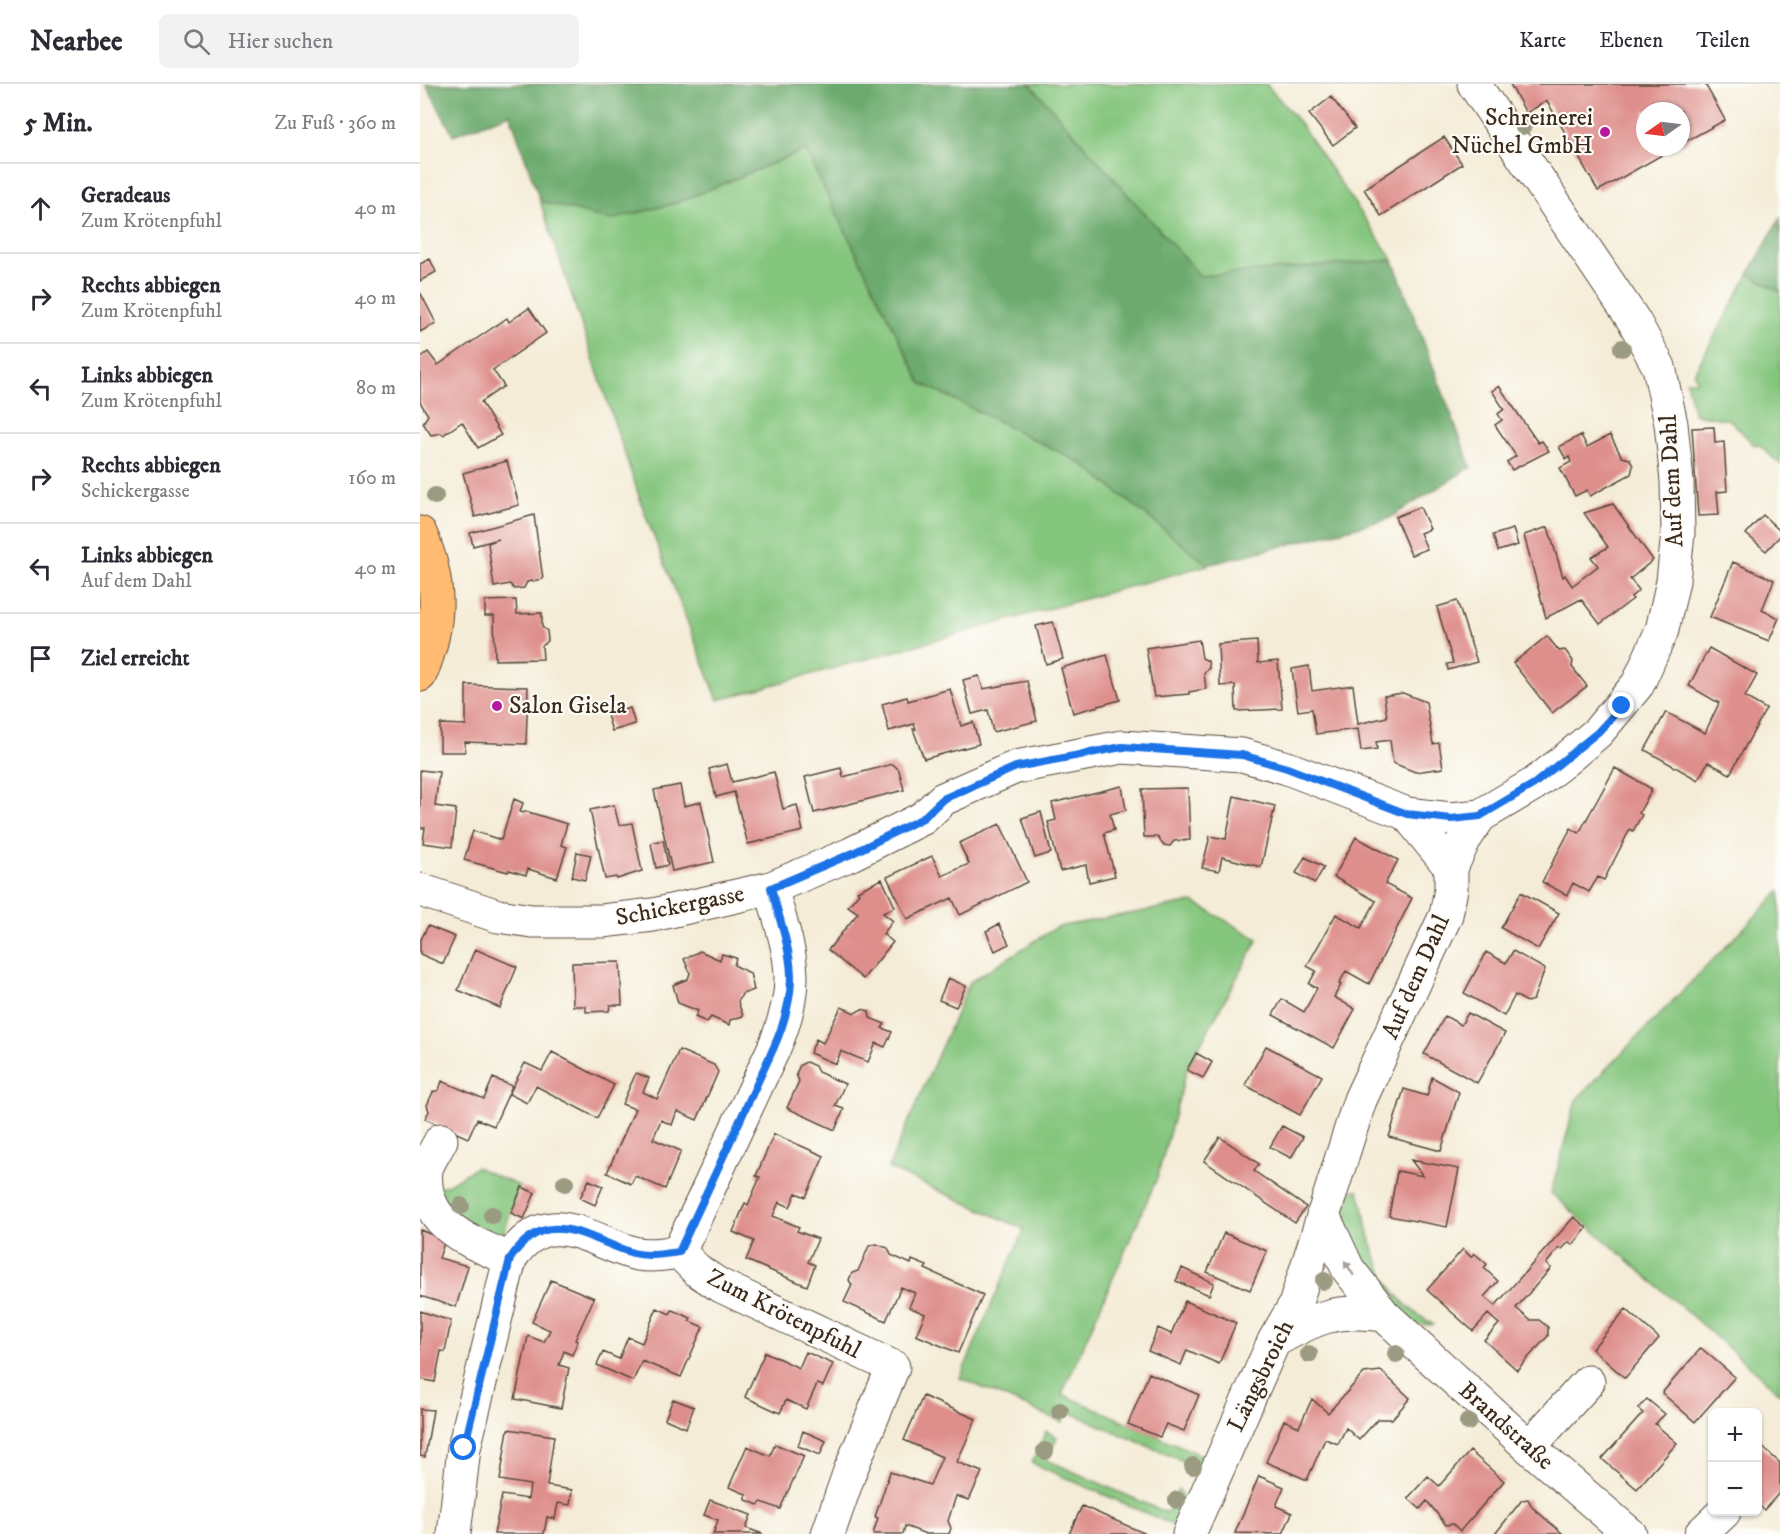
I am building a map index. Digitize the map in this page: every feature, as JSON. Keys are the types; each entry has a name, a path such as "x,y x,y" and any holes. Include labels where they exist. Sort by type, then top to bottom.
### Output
{"main road":[{"path":"420,534 432,560 437,620 420,675"}],"street":[{"name":"Auf dem Dahl","path":"1323,1215 1337,1179 1344,1146 1360,1100 1446,915 1451,889 1451,868 1464,840 1480,816 1534,784 1590,739 1622,706 1638,684 1662,630 1673,581 1678,533 1677,481 1670,414 1659,367 1634,321 1473,84"},
{"name":"Schickergasse","path":"420,890 498,916 553,923 602,921 653,915 771,888 851,854 923,818 943,799 1016,767 1122,747 1242,755 1287,768 1407,814 1451,819 1480,816"},
{"name":"Schickergasse","path":"1407,814 1451,868"},
{"path":"454,1534 464,1448 510,1259 519,1245 528,1238 558,1227 583,1232 634,1253 679,1252 785,1021 791,996 788,948 771,888"},
{"path":"441,1140 426,1169 422,1192 428,1213 449,1230 510,1259"},
{"name":"Brandstraße","path":"1323,1215 1348,1269 1384,1315 1529,1447 1630,1534"},
{"name":"Längsbroich","path":"1189,1534 1274,1341 1295,1305 1312,1257 1323,1215"},
{"name":"Zum Krötenpfuhl","path":"679,1252 719,1286 894,1367 850,1471 828,1534"},
{"path":"1274,1341 1302,1325 1331,1314 1355,1311 1384,1315"},
{"path":"1529,1447 1588,1382"},
{"path":"1701,1534 1720,1516"}],"green space":[{"path":"426,84 1030,84 1200,276 1393,260 1471,467 1388,519 1208,565 1081,463 921,383 805,150 676,203 610,220 540,201 510,114 453,135"},
{"path":"1030,84 1266,84 1299,122 1393,260 1200,276"},
{"path":"805,150 921,383 1081,463 1208,565 718,700 645,514 540,201 610,220 676,203"},
{"path":"1780,218 1780,292 1749,274"},
{"path":"1749,274 1780,292 1780,464 1759,445 1755,446 1730,420 1694,414 1686,381 1697,381 1694,373"},
{"path":"1780,891 1780,1393 1551,1193 1576,1100"},
{"path":"1193,902 1258,939 1187,1069 1157,1178 1062,1394 1203,1456 1197,1470 1184,1471 1187,1463 1067,1411 1062,1422 960,1378 1024,1229 888,1168 970,982 1057,927"},
{"path":"476,1167 519,1186 500,1245 430,1196 437,1188 449,1184"},
{"path":"1354,1190 1358,1190 1360,1195 1372,1243 1382,1272 1389,1284 1407,1306 1434,1325 1417,1324 1398,1310 1361,1257 1351,1236 1346,1217 1346,1201"},
{"path":"1046,1431 1057,1437 1047,1460 1167,1513 1178,1489 1184,1500 1173,1525 1032,1463"}],"building":[{"name":"Schreinerei Nüchel GmbH","path":"1510,84 1705,84 1725,120 1690,139 1690,102 1636,102 1636,156 1660,156 1598,191 1547,101 1526,113"},
{"path":"1331,97 1355,128 1333,145 1309,114"},
{"path":"1444,137 1462,164 1381,216 1364,189"},
{"path":"430,259 436,272 420,281 420,264"},
{"path":"420,292 436,323 420,332"},
{"path":"529,308 546,333 493,370 504,386 481,402 501,435 478,448 462,422 443,435 441,433 431,435 423,423 428,415 420,402 420,358 428,352 438,365 507,318 509,322"},
{"path":"1499,386 1538,443 1542,441 1549,451 1512,470 1507,462 1516,456 1495,425 1502,420 1498,414 1504,409 1492,391"},
{"path":"1714,427 1715,443 1724,442 1727,491 1717,492 1719,515 1698,516 1692,428"},
{"path":"1581,435 1587,447 1610,435 1622,457 1630,459 1633,466 1631,474 1590,496 1587,490 1575,496 1560,468 1571,462 1569,457 1566,459 1559,447"},
{"path":"507,461 519,505 475,517 463,473"},
{"path":"1613,504 1653,560 1630,579 1639,590 1631,597 1633,599 1600,624 1581,599 1546,618 1524,535 1548,527 1563,577 1565,575 1572,586 1598,566 1591,557 1608,547 1584,513"},
{"path":"1420,507 1430,529 1420,533 1427,549 1411,555 1395,517"},
{"path":"534,515 543,579 527,582 524,588 514,589 510,584 494,587 488,543 499,539 473,546 470,533"},
{"path":"1763,515 1780,531 1780,536 1766,551 1746,534"},
{"path":"1513,529 1518,545 1498,551 1493,535"},
{"path":"1733,562 1774,580 1762,610 1779,618 1769,641 1710,617"},
{"path":"516,600 517,614 542,613 542,627 547,631 548,641 542,646 543,659 495,660 494,616 485,616 485,601"},
{"path":"1457,601 1477,662 1448,670 1447,664 1453,663 1437,607"},
{"path":"1053,622 1063,659 1046,664 1036,626"},
{"path":"1547,636 1559,651 1565,650 1573,661 1572,667 1587,686 1552,713 1513,663"},
{"path":"1199,640 1202,658 1208,661 1209,668 1204,673 1206,689 1189,692 1189,694 1154,697 1146,648"},
{"path":"1257,641 1258,663 1278,661 1282,709 1236,711 1235,685 1220,686 1218,644"},
{"path":"1709,648 1757,675 1745,697 1766,709 1730,774 1708,762 1698,780 1645,750 1666,712 1705,733 1719,703 1689,686"},
{"path":"1107,655 1120,700 1073,713 1061,668"},
{"path":"1309,666 1312,691 1353,685 1358,724 1387,717 1384,696 1403,693 1426,702 1433,744 1439,743 1443,768 1415,772 1393,763 1390,740 1376,742 1377,749 1361,751 1358,729 1316,734 1312,709 1298,711 1292,669"},
{"path":"979,676 983,689 1027,681 1037,721 993,732 988,710 972,714 963,680"},
{"name":"Salon Gisela","path":"466,685 528,687 526,744 465,742 465,752 440,752 440,724 466,725"},
{"path":"950,689 961,726 973,722 979,744 924,759 913,729 916,729 914,724 889,731 882,704 907,697 908,701"},
{"path":"630,708 635,724 612,731 607,715"},
{"path":"727,764 732,782 774,772 783,809 797,805 803,831 748,844 734,792 716,797 709,769"},
{"path":"893,764 899,770 904,790 814,813 805,777 841,768 843,777"},
{"path":"1615,768 1652,789 1639,813 1642,815 1633,831 1630,829 1604,880 1598,877 1589,892 1573,883 1567,895 1542,882 1571,828 1579,833"},
{"path":"420,770 439,772 435,806 456,809 452,847 423,843 425,828 420,828"},
{"path":"680,785 684,806 701,802 714,862 672,871 654,790"},
{"path":"1122,786 1126,810 1110,814 1114,830 1104,833 1115,876 1089,882 1086,865 1060,871 1048,822 1056,820 1052,803"},
{"path":"1188,788 1190,840 1174,841 1170,846 1163,845 1158,837 1144,837 1142,789"},
{"path":"1234,796 1275,806 1261,867 1222,857 1219,871 1202,868 1210,836 1226,839"},
{"path":"514,799 523,803 520,812 525,811 567,824 561,845 567,847 557,878 528,869 526,875 509,870 508,872 464,860 473,831 501,840"},
{"path":"614,805 619,825 632,823 642,871 617,879 616,877 605,879 590,810"},
{"path":"1041,812 1051,853 1035,858 1022,818"},
{"path":"1000,824 1027,882 960,915 952,898 907,919 887,877 932,856 942,876 969,864 959,843"},
{"path":"1356,837 1398,860 1385,884 1412,898 1369,984 1346,971 1339,984 1341,985 1334,997 1355,1009 1334,1048 1273,1015 1282,999 1304,1012 1317,988 1309,984 1316,971 1307,966 1336,914 1361,928 1376,901 1334,877"},
{"path":"663,840 668,865 656,868 651,843"},
{"path":"577,852 591,855 585,880 572,877"},
{"path":"1305,857 1324,867 1315,883 1296,873"},
{"path":"882,879 895,907 883,913 893,921 883,934 893,942 863,979 828,950 858,913 848,906 859,893 857,891"},
{"path":"1521,892 1559,913 1538,949 1501,928"},
{"path":"999,924 1009,944 995,951 986,931"},
{"path":"428,926 455,937 443,964 420,954 420,941"},
{"path":"475,949 517,967 500,1008 458,990"},
{"path":"700,951 720,960 722,954 736,958 734,965 750,973 754,990 742,994 738,1002 743,1016 730,1020 729,1025 711,1017 707,1022 695,1017 698,1011 678,1003 673,985 688,979 690,973 684,959"},
{"path":"1513,951 1545,969 1533,1000 1527,1002 1515,995 1504,1016 1464,993 1486,952 1506,963"},
{"path":"620,962 622,1005 610,1005 609,1011 586,1012 586,1006 573,1006 572,963"},
{"path":"948,978 966,986 956,1007 939,1000"},
{"path":"841,1007 855,1013 862,1009 869,1011 870,1018 885,1024 882,1028 892,1032 885,1047 876,1043 868,1062 841,1051 836,1064 810,1053 816,1039 823,1043"},
{"path":"1468,1013 1505,1033 1477,1083 1424,1054 1445,1016 1461,1025"},
{"path":"1266,1046 1322,1076 1300,1115 1245,1085"},
{"path":"679,1050 714,1065 718,1072 697,1120 677,1111 672,1125 661,1120 653,1139 681,1151 665,1189 635,1176 631,1184 607,1173 635,1109 622,1104 636,1073 649,1078 643,1092 657,1099"},
{"path":"552,1052 614,1085 597,1118 536,1086 527,1103 509,1094 525,1063 542,1071"},
{"path":"1196,1053 1212,1062 1203,1078 1187,1070"},
{"path":"806,1062 815,1066 818,1072 845,1084 835,1106 844,1109 835,1130 787,1108 799,1081 796,1074 800,1065"},
{"path":"1432,1077 1459,1092 1441,1151 1389,1137 1404,1089 1427,1096"},
{"path":"493,1078 512,1086 494,1126 477,1119 468,1138 425,1119 429,1111 427,1105 433,1092 439,1090 442,1081 484,1099"},
{"path":"1282,1126 1303,1137 1291,1158 1270,1147"},
{"path":"774,1134 824,1156 806,1197 796,1193 790,1207 779,1202 773,1216 799,1227 797,1231 818,1239 808,1262 815,1265 807,1286 746,1260 754,1241 733,1232 745,1203 748,1205 760,1177 756,1176"},
{"path":"1220,1137 1259,1164 1254,1171 1306,1207 1295,1223 1204,1161"},
{"path":"1411,1160 1459,1169 1447,1227 1389,1216 1397,1171 1423,1176"},
{"path":"589,1180 603,1186 595,1205 580,1198"},
{"path":"522,1187 535,1193 524,1219 511,1213"},
{"path":"1574,1217 1587,1228 1573,1245 1569,1242 1562,1249 1559,1248 1546,1264 1551,1268 1516,1308 1530,1320 1539,1320 1548,1327 1548,1336 1517,1370 1484,1340 1499,1324 1488,1314 1473,1331 1427,1290 1463,1249 1471,1257 1474,1253 1487,1264 1484,1268 1498,1281 1484,1297 1495,1306"},
{"path":"420,1230 445,1240 439,1258 468,1266 456,1307 420,1296"},
{"path":"1224,1233 1267,1251 1250,1290 1207,1272"},
{"path":"876,1244 888,1248 891,1255 911,1264 912,1260 927,1266 925,1269 983,1295 958,1353 916,1335 925,1314 909,1307 915,1293 901,1287 886,1321 844,1302 852,1285 849,1280 852,1273 858,1271 869,1246"},
{"path":"1182,1268 1214,1283 1209,1295 1176,1281"},
{"path":"551,1280 594,1298 575,1340 578,1341 572,1355 564,1351 559,1365 569,1368 561,1408 515,1399 528,1336 544,1342 550,1330 532,1322"},
{"path":"1185,1301 1236,1323 1219,1364 1187,1350 1181,1365 1148,1351 1158,1328 1171,1334"},
{"path":"657,1308 670,1314 672,1310 691,1318 689,1321 703,1327 681,1377 642,1361 633,1381 597,1365 603,1352 619,1359 628,1337 642,1343"},
{"path":"1626,1309 1659,1338 1625,1378 1592,1349"},
{"path":"420,1311 451,1321 445,1352 441,1351 435,1382 420,1379"},
{"path":"1701,1348 1735,1377 1695,1422 1662,1393"},
{"path":"765,1352 799,1368 806,1352 833,1364 823,1386 817,1384 806,1409 786,1400 780,1413 745,1397"},
{"path":"1381,1371 1410,1398 1392,1419 1378,1419 1359,1440 1346,1428 1338,1444 1325,1439 1307,1480 1266,1462 1284,1420 1299,1427 1312,1399 1328,1413 1364,1373"},
{"path":"1149,1373 1199,1395 1184,1431 1166,1424 1160,1437 1128,1424"},
{"path":"923,1396 976,1419 957,1462 982,1472 969,1500 956,1496 948,1521 951,1528 949,1534 926,1534 905,1526 903,1534 873,1534 878,1518 875,1517 890,1472 930,1485 942,1457 904,1440"},
{"path":"673,1399 694,1407 686,1428 665,1419"},
{"path":"1647,1399 1665,1414 1655,1424 1677,1443 1637,1489 1602,1459 1643,1413 1638,1409"},
{"path":"420,1409 433,1410 425,1457 420,1456"},
{"path":"508,1429 554,1436 547,1486 572,1490 570,1505 558,1503 555,1519 547,1517 544,1534 494,1534 502,1495 528,1499 530,1485 500,1480"},
{"path":"803,1431 826,1441 820,1455 798,1446"},
{"path":"775,1444 804,1456 780,1509 762,1502 758,1505 746,1500 746,1494 729,1487 747,1446 770,1456"},
{"path":"1762,1447 1780,1463 1780,1492 1764,1510 1762,1508"},
{"path":"1470,1451 1504,1481 1460,1531 1453,1524 1446,1525 1427,1501 1420,1509 1408,1498 1428,1476 1439,1486"},
{"path":"1259,1476 1284,1487 1276,1506 1292,1513 1283,1534 1235,1533"},
{"path":"1528,1499 1532,1507 1563,1534 1495,1534 1522,1500"},
{"path":"710,1500 751,1515 746,1528 763,1534 713,1534 718,1520 704,1515"},
{"path":"1082,1506 1146,1534 1069,1534"}],"place":[{"name":"Schreinerei Nüchel GmbH","path":"1605,132"},
{"name":"Salon Gisela","path":"497,706"}],"route":[{"path":"464,1448 510,1259 519,1245 528,1238 558,1227 583,1232 634,1253 657,1255 679,1252 785,1021 791,996 792,971 771,888 851,854 923,818 943,799 1016,767 1096,750 1122,747 1197,750 1242,755 1287,768 1407,814 1451,819 1480,816 1534,784 1565,760 1598,732 1622,706"}]}
